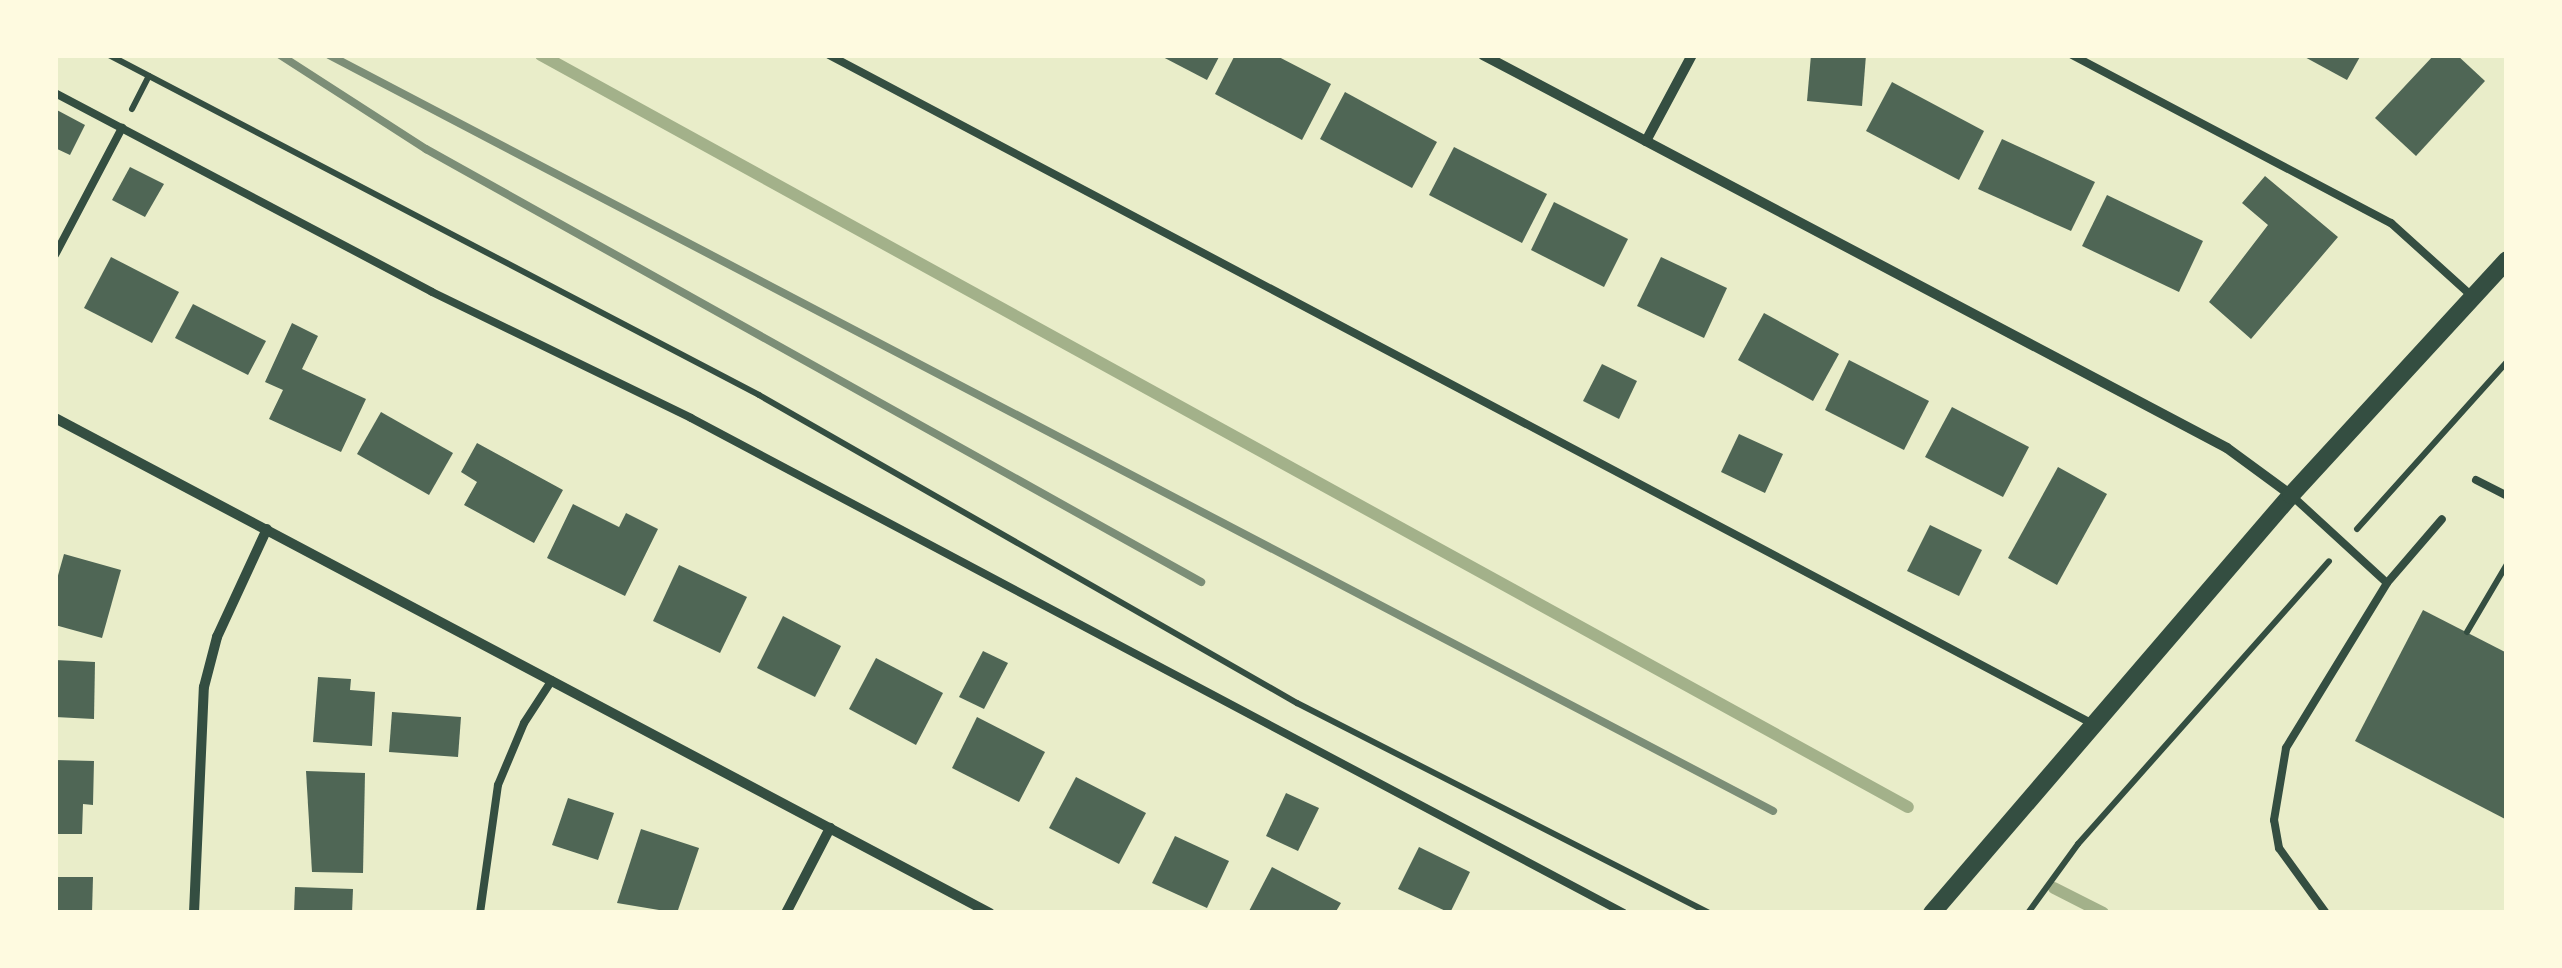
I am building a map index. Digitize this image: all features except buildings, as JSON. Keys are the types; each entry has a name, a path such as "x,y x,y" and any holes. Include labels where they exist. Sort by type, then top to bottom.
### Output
{"street":[{"path":"1483,55 2227,448 2291,495"},
{"path":"1646,142 1692,55"},
{"path":"1932,913 2291,495 2507,260"},
{"path":"55,418 990,913"},
{"path":"194,913 204,688 218,637 266,528"},
{"path":"786,913 830,828"}],"lane":[{"path":"829,55 2093,724"},
{"path":"2072,55 2391,224 2474,297"},
{"path":"55,93 432,292 692,418 1624,913"},
{"path":"55,255 122,128"},
{"path":"2476,480 2507,496"},
{"path":"2291,495 2386,583"},
{"path":"2326,913 2279,848 2276,793 2286,748 2386,583 2442,519"},
{"path":"480,913 498,786 524,722 552,680"}],"path":[{"path":"109,55 759,395 1297,703 1709,913"},
{"path":"122,128 150,76"},
{"path":"2028,913 2078,844 2507,362"},
{"path":"2467,632 2507,564"}],"waterway":[{"path":"541,55 1908,807"},
{"path":"2054,888 2103,913"}],"railway":[{"path":"280,55 426,149 1201,582"},
{"path":"329,55 1773,811"}]}
